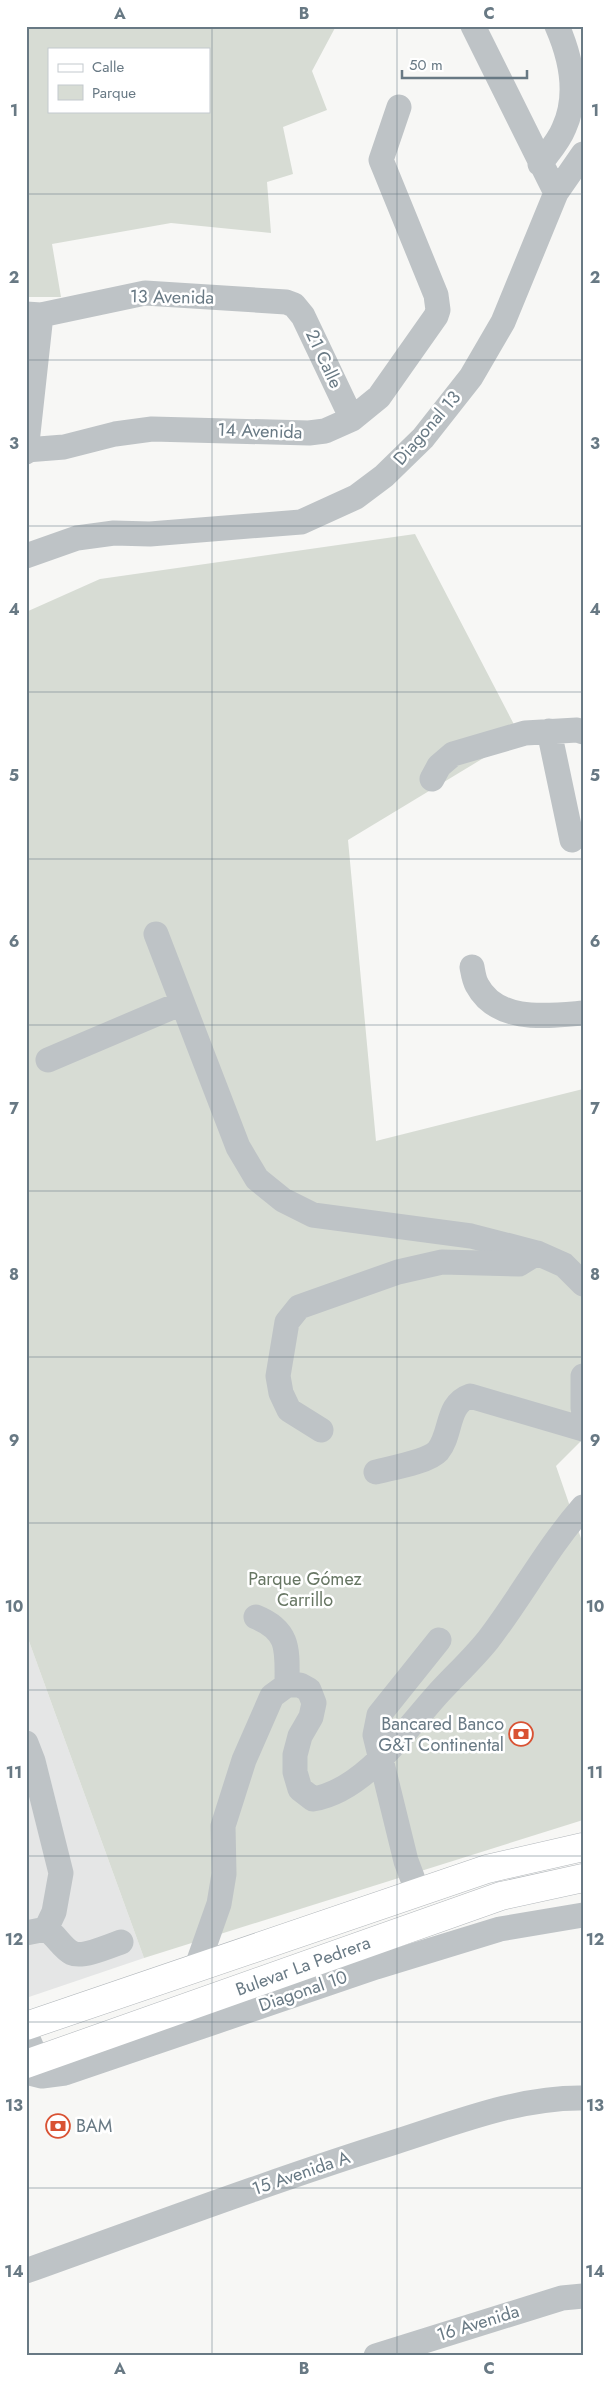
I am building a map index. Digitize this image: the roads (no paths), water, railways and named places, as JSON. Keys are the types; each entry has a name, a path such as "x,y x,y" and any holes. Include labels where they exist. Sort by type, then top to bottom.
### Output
{"main road":[{"name":"Bulevar La Pedrera","path":"26,2026 487,1869 583,1847"},
{"name":"Bulevar La Pedrera","path":"30,2065 501,1896 583,1878"}],"street":[{"path":"473,26 556,193"},
{"path":"540,164 564,128 572,93 568,52 557,26"},
{"name":"14 Avenida","path":"26,450 64,447 115,434 152,429 309,433 325,431 352,419 380,397 438,310 436,296 381,160 399,107"},
{"name":"Diagonal 13","path":"26,556 77,538 301,522 356,497 384,476 423,438 471,377 503,322 556,193 583,154"},
{"name":"13 Avenida","path":"33,315 145,292 280,301 290,304"},
{"name":"21 Calle","path":"290,304 303,316 352,419"},
{"path":"26,450 33,315"},
{"path":"432,779 439,766 453,754 525,733 577,730 583,732"},
{"path":"549,731 572,840"},
{"path":"156,934 238,1147 257,1179 283,1200 313,1214 471,1236 537,1253 564,1265 583,1284"},
{"path":"472,967 476,985 490,1002 511,1013 553,1016 583,1013"},
{"path":"48,1060 182,1003"},
{"path":"321,1430 289,1410 281,1393 278,1376 287,1322 299,1307 398,1272 442,1262 519,1264 537,1253"},
{"path":"583,1376 583,1408"},
{"path":"376,1472 428,1457 437,1452 450,1425 455,1406 462,1399 470,1396 583,1430"},
{"path":"196,1969 219,1904 224,1874 223,1826 244,1760 272,1696 287,1685 300,1685 309,1690 314,1703 312,1717 300,1736 295,1754 295,1772 300,1789 313,1799 329,1796 347,1786 380,1759 488,1640 562,1530 583,1506"},
{"path":"256,1616 278,1629 284,1640 287,1652 287,1685"},
{"path":"418,1893 406,1861 375,1735 379,1716 439,1640"},
{"path":"26,1743 36,1770 61,1873 60,1893 54,1912 36,1931"},
{"name":"Diagonal 10","path":"30,2065 42,2076 65,2073 414,1955 500,1929 583,1915"},
{"path":"36,1931 56,1935 71,1953 80,1955 121,1942"},
{"path":"26,2034 30,2065"},
{"name":"15 Avenida A","path":"26,2271 308,2170 436,2129 513,2106 566,2098 583,2098"},
{"name":"16 Avenida","path":"376,2356 433,2345 562,2298 583,2296"}],"place":[{"name":"Bancared Banco G&T Continental","path":"521,1734"},
{"name":"BAM","path":"58,2126"}],"park label":[{"name":"Parque Gómez Carrillo","path":"305,1589"}]}
